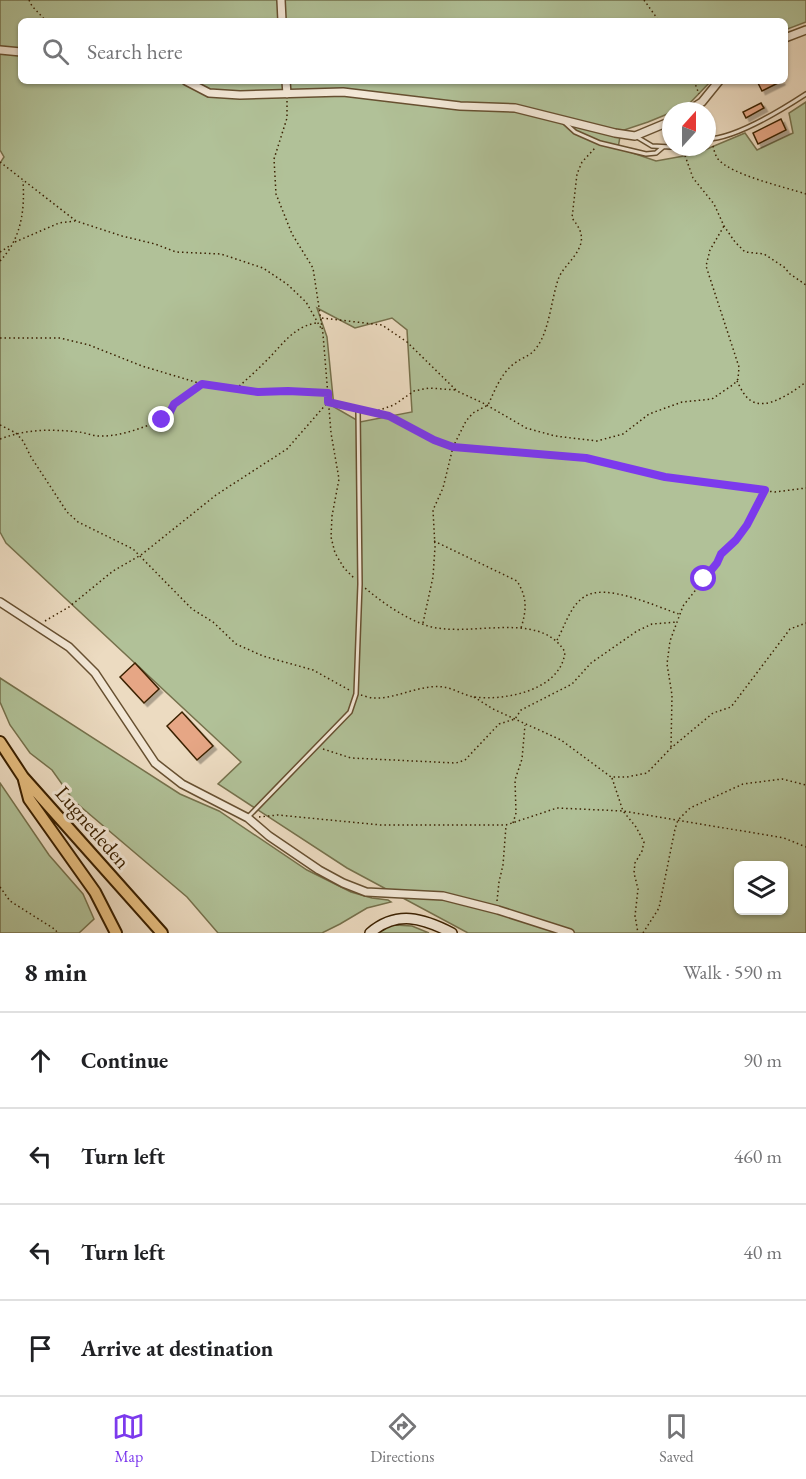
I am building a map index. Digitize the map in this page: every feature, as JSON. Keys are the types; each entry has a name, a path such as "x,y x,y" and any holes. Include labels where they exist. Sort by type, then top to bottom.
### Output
{"highway":[{"name":"Lugnetleden","path":"0,742 23,777 162,933"},
{"path":"23,777 29,799 89,882 116,933"}],"main road":[{"path":"106,913 108,933"},
{"path":"370,933 380,924 406,918 424,920 452,933"}],"street":[{"path":"281,0 282,18"},
{"path":"788,37 806,30"},
{"path":"0,50 18,52"},
{"path":"192,84 209,93 343,92 460,106 514,108 635,136 662,125"},
{"path":"286,84 287,94"},
{"path":"702,102 717,84"},
{"path":"0,602 69,647 95,673 155,763 182,784 248,818 268,836 319,870 366,892 443,896 498,910 570,933"}],"lane":[{"path":"716,137 778,112 806,94"},
{"path":"559,118 575,132 600,142 646,154 656,153 662,148"},
{"path":"635,136 652,146 662,147"},
{"path":"248,818 350,712 356,694 360,584 358,410"}],"path":[{"path":"29,0 43,18"},
{"path":"644,0 657,18"},
{"path":"695,84 702,102"},
{"path":"287,94 287,118 274,159 276,194 292,234 313,268 323,334 331,433 339,479 332,516 331,537 335,553 344,568 360,584 398,612 423,624 466,631 531,629 551,636 565,652 564,662 558,672 532,689 496,697 473,697"},
{"path":"423,624 433,578 433,510 442,488 453,447 472,413 488,405 498,382 509,368 515,362 530,356 543,336 563,269 571,262 581,242 580,228 572,218 577,174 582,162 600,142"},
{"path":"716,154 719,161 731,168 806,194"},
{"path":"685,156 693,178 714,204 724,226 735,242 745,252 764,254 806,285"},
{"path":"0,162 76,221 176,252 221,254 263,268 287,284 306,302 323,334"},
{"path":"0,261 19,232 24,199 23,180"},
{"path":"0,252 13,243 59,223 76,221"},
{"path":"321,318 382,325 407,342 457,390 488,405 526,428 555,436 597,441 623,434 649,414 682,402 711,399 736,381 739,366 706,266 706,258 724,226"},
{"path":"799,280 806,281"},
{"path":"236,389 300,327 317,323"},
{"path":"0,338 60,338 89,345 142,366 202,384 236,389 328,393"},
{"path":"736,381 749,400 756,403 787,397 806,382"},
{"path":"0,439 16,433 41,429 84,432 101,437 114,434 162,420 168,416 174,404 202,384"},
{"path":"372,412 394,405 414,391 429,388 457,390"},
{"path":"328,402 389,416 434,440 453,447 574,456 665,477 775,492 806,488"},
{"path":"38,627 69,607 113,572 141,555 216,495 286,450 328,402"},
{"path":"0,425 16,433 67,512 78,522 110,536 141,555 192,609 213,622 236,644 263,656 313,670 356,694 375,699 443,687 473,697 561,740 611,777 623,811 644,842 642,852 635,863 634,873 638,889 635,916 638,933"},
{"path":"671,748 672,695 667,664 670,641 683,606 717,563 721,554 736,540 747,525 765,490"},
{"path":"434,541 517,581 524,592 526,605 521,628"},
{"path":"556,641 573,609 585,596 602,592 620,594 680,615"},
{"path":"316,747 351,758 456,763 465,760 499,724 515,719 521,711 572,684 591,663 636,631 652,624 677,622"},
{"path":"611,777 647,773 671,748 713,713 731,707 790,629 806,623"},
{"path":"512,823 516,813 515,780 522,759 525,724"},
{"path":"643,933 659,908 678,820 690,808 743,784 782,779 806,785"},
{"path":"248,818 278,814 381,825 506,825 557,808 623,811 784,838 806,847"},
{"path":"498,910 497,896 503,865 506,825"},
{"path":"0,888 10,901 56,930 57,933"}],"green space":[{"path":"0,0 806,0 806,22 788,29 788,18 18,18 18,84 708,84 691,102 662,102 662,116 621,131 618,148 656,161 684,156 716,156 716,145 745,133 757,150 793,133 789,113 806,102 806,933 468,933 347,868 218,784 241,762 6,543 0,532 0,163 4,157 0,150","holes":["317,308 355,328 392,318 407,330 412,412 360,422 334,407 327,337"]},
{"path":"0,678 180,794 219,811 307,870 351,892 391,902 367,908 322,933 218,933 187,897 74,801 52,770 30,753 10,725 0,702"},
{"path":"0,783 49,855 83,894 94,919 79,933 0,933"},
{"path":"395,925 412,926 429,933 377,933"}],"building":[{"path":"758,84 776,84 762,91"},
{"path":"761,103 764,108 746,118 743,112"},
{"path":"781,119 786,130 758,144 753,133"},
{"path":"135,663 159,689 144,703 120,677"},
{"path":"182,712 213,746 197,760 167,726"}],"route":[{"path":"162,420 168,416 174,404 202,384 258,392 328,393 328,402 389,416 434,440 453,447 586,458 665,477 765,490 747,525 736,540 721,554 704,579"}]}
